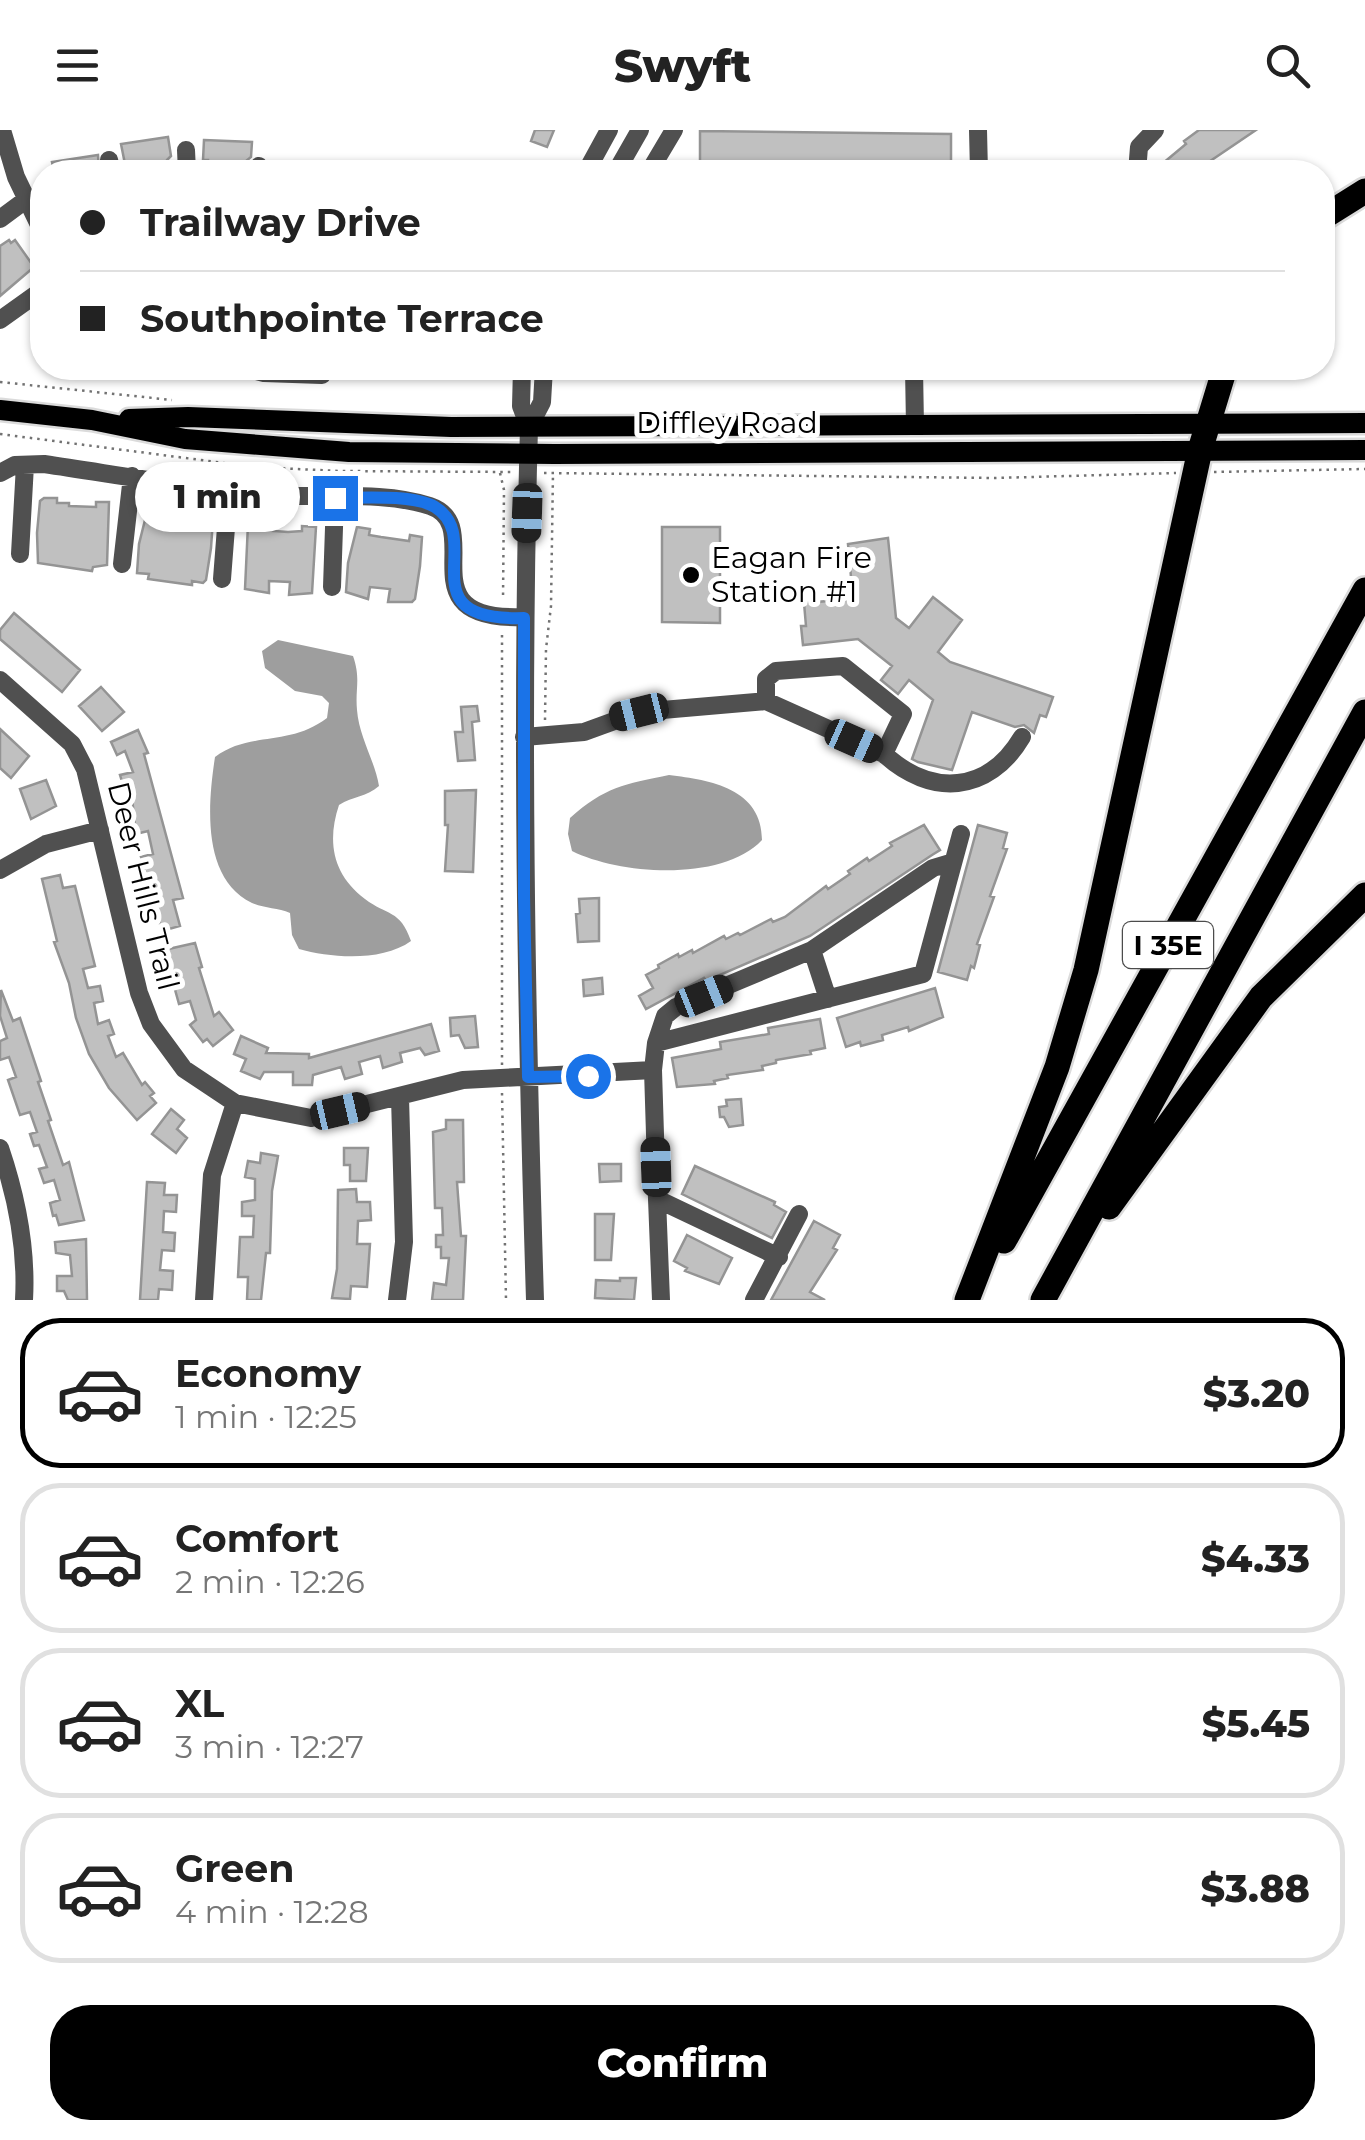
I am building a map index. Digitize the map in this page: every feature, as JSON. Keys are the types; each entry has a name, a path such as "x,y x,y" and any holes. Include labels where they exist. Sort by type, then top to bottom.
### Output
{"highway":[{"path":"1335,210 1365,191"},
{"path":"969,1300 1057,1067 1086,970 1206,423 1221,380"},
{"name":"I 35E","path":"969,1300 1365,590"},
{"name":"I 35E","path":"1045,1296 1365,712"},
{"path":"1045,1296 1261,997 1365,895"}],"main road":[{"name":"Diffley Road","path":"0,410 92,420 185,439 253,446 450,454 1365,450"},
{"name":"Diffley Road","path":"92,420 188,418 451,427 1365,423"}],"street":[{"path":"2,130 16,177 30,206"},
{"path":"593,160 609,130"},
{"path":"623,160 640,130"},
{"path":"656,160 674,130"},
{"path":"978,130 978,160"},
{"path":"1138,160 1139,147 1155,130"},
{"path":"186,150 186,160"},
{"path":"0,219 27,200"},
{"path":"0,320 30,299"},
{"path":"521,380 520,400 529,427 524,738 535,1300"},
{"path":"529,427 542,402 543,380"},
{"path":"914,380 914,426"},
{"path":"450,454 451,427"},
{"path":"0,473 15,465 44,464 229,489 335,498 394,498 435,508 452,529 456,590 468,610 493,618 524,618"},
{"path":"20,554 25,465"},
{"path":"122,564 132,476"},
{"path":"222,578 229,489"},
{"path":"332,588 335,498"},
{"path":"766,701 766,679 776,671 843,666 903,714 884,754"},
{"name":"Deer Hills Trail","path":"0,680 72,744 85,769 139,993 151,1024 184,1069 234,1103 311,1118 463,1080 653,1070"},
{"path":"524,738 584,732 639,712 766,701 884,754 917,779 941,783 985,777 1003,765 1022,737"},
{"path":"0,870 46,844 100,830"},
{"path":"656,1043 924,974 961,834"},
{"path":"661,1300 653,1070 656,1043 666,1016 676,1007 812,950 933,868 953,862"},
{"path":"812,950 828,998"},
{"path":"397,1300 404,1242 400,1097"},
{"path":"204,1300 212,1175 234,1103"},
{"path":"0,1148 24,1241 24,1300"},
{"path":"657,1199 779,1257"},
{"path":"754,1300 799,1214"}],"path":[{"path":"500,472 504,490 502,1078 506,1300"},
{"path":"545,736 546,649 552,606 553,474"}],"shaded area":[{"path":"278,640 353,656 358,720 379,786 339,805 333,844 345,879 365,899 402,923 411,941 399,948 356,956 299,949 292,935 290,913 252,903 235,891 216,858 210,817 215,757 242,744 298,733 327,718 329,703 322,696 295,691 265,668 262,651"},
{"path":"669,775 717,784 744,798 760,823 762,840 745,854 723,863 670,870 616,865 572,851 570,818 582,808 616,788"}],"building":[{"path":"535,130 554,130 547,147 531,141"},
{"path":"1199,130 1256,130 1212,160 1167,160 1186,144 1184,141"},
{"path":"700,131 951,134 951,160 700,160"},
{"path":"168,137 171,156 167,160 124,160 121,144"},
{"path":"204,140 252,142 247,160 203,160"},
{"path":"98,155 98,160 65,160"},
{"path":"15,240 30,261 30,270 0,296 0,246"},
{"path":"57,498 57,503 69,506 96,507 96,502 109,502 107,565 93,567 92,571 38,563 37,533 40,501"},
{"path":"148,508 161,510 160,515 172,518 200,522 200,517 213,519 203,583 148,579 149,574 137,573"},
{"path":"248,524 261,525 261,530 288,532 302,531 302,526 316,527 312,593 289,595 290,582 269,581 269,593 245,589"},
{"path":"357,527 370,529 369,535 381,537 409,541 410,535 422,537 412,602 388,602 390,589 370,587 368,599 346,592"},
{"name":"Eagan Fire Station #1","path":"662,527 720,527 720,623 662,622"},
{"path":"888,538 896,618 909,628 933,597 962,620 938,652 950,662 1053,697 1046,717 1040,715 1034,733 1024,725 1015,727 972,712 952,770 918,762 912,759 933,700 909,680 898,694 881,680 892,666 858,639 803,645 804,603 853,599 848,544"},
{"path":"14,613 80,670 62,692 0,639 0,630"},
{"path":"101,687 124,712 102,731 79,706"},
{"path":"477,706 479,721 472,722 475,760 458,761 455,732 463,732 461,707"},
{"path":"0,729 29,756 11,778 0,768"},
{"path":"138,730 148,753 144,754 183,898 173,900 180,926 162,931 141,857 153,854 148,831 136,834 132,798 120,775 133,772 125,751 117,755 111,742"},
{"path":"46,780 56,806 31,819 20,789"},
{"path":"476,790 473,872 445,871 445,791"},
{"path":"924,825 940,850 810,936 706,981 704,978 646,1009 639,996 653,988 646,975 658,965 678,954 679,957 692,950 693,953 724,936 726,939 740,935 771,919 773,922 785,917 826,886 828,889 850,874 848,871 867,858 869,861 892,846 890,843"},
{"path":"978,825 1007,833 1003,848 1007,849 990,896 994,897 977,944 980,945 974,968 971,966 967,980 938,972"},
{"path":"60,875 63,888 75,886 95,966 83,969 88,988 100,986 103,1001 94,1003 98,1024 109,1020 114,1034 108,1036 116,1057 123,1053 142,1085 145,1082 154,1093 150,1096 156,1103 137,1120 109,1088 89,1054 76,1018 69,983 54,942 57,941 42,879"},
{"path":"599,898 599,941 578,942 579,899"},
{"path":"195,943 214,1016 219,1012 233,1030 213,1046 207,1039 203,1042 190,1025 196,1020 190,1001 179,1004 164,950"},
{"path":"602,978 603,994 584,996 583,980"},
{"path":"935,988 943,1017 909,1031 908,1027 882,1035 883,1040 846,1047 837,1018"},
{"path":"1,990 13,1021 20,1018 41,1081 38,1082 51,1120 48,1121 63,1165 69,1162 84,1220 59,1225 56,1215 53,1216 50,1203 60,1200 54,1180 44,1183 39,1169 47,1167 30,1134 37,1132 30,1112 20,1115 8,1080 16,1077 9,1057 0,1060 0,1041 7,1038 0,1016"},
{"path":"475,1016 478,1047 465,1048 459,1035 451,1036 450,1018"},
{"path":"820,1019 825,1048 776,1060 762,1066 763,1070 727,1075 715,1084 677,1087 672,1058 721,1049 720,1042 769,1034 768,1028"},
{"path":"431,1024 439,1051 425,1055 420,1048 400,1053 402,1062 383,1068 380,1056 359,1062 362,1074 345,1079 341,1067 313,1075 312,1085 293,1085 293,1072 264,1072 260,1079 241,1071 246,1059 234,1054 241,1036 268,1048 266,1053 309,1054 309,1058"},
{"path":"741,1099 743,1125 729,1127 720,1117 719,1107 727,1106 726,1100"},
{"path":"171,1109 184,1120 177,1129 187,1138 176,1153 152,1134"},
{"path":"446,1120 463,1120 464,1182 457,1182 461,1236 466,1236 463,1300 432,1300 434,1283 446,1285 449,1258 441,1258 441,1247 436,1247 436,1235 443,1235 442,1208 435,1208 433,1132 446,1129"},
{"path":"344,1148 368,1148 366,1181 350,1181 350,1165 344,1165"},
{"path":"261,1153 278,1156 272,1191 270,1253 266,1253 261,1300 247,1300 248,1277 238,1277 240,1237 253,1237 254,1216 242,1216 242,1202 255,1200 255,1179 245,1177 248,1161 260,1163"},
{"path":"599,1164 621,1164 621,1181 600,1182"},
{"path":"695,1166 775,1202 786,1212 772,1238 682,1194"},
{"path":"147,1182 165,1183 164,1195 177,1195 176,1212 164,1211 163,1232 175,1233 174,1251 162,1250 160,1270 173,1271 172,1290 159,1289 158,1300 140,1300"},
{"path":"356,1189 357,1202 370,1202 371,1220 358,1221 357,1244 370,1244 367,1287 351,1286 350,1299 332,1298 337,1269 338,1190"},
{"path":"595,1214 614,1214 611,1260 595,1260"},
{"path":"814,1221 840,1235 833,1248 837,1250 810,1292 825,1300 771,1300"},
{"path":"687,1235 732,1258 719,1284 685,1271 687,1268 674,1261"},
{"path":"86,1239 87,1300 68,1300 64,1291 57,1291 57,1276 72,1276 70,1255 56,1253 55,1242"},
{"path":"636,1278 634,1300 595,1298 596,1280"}],"place":[{"name":"Eagan Fire Station #1","path":"691,575"}],"route":[{"path":"335,498 394,498 435,508 452,529 456,590 468,610 493,618 524,618 528,1077 588,1076"}]}
